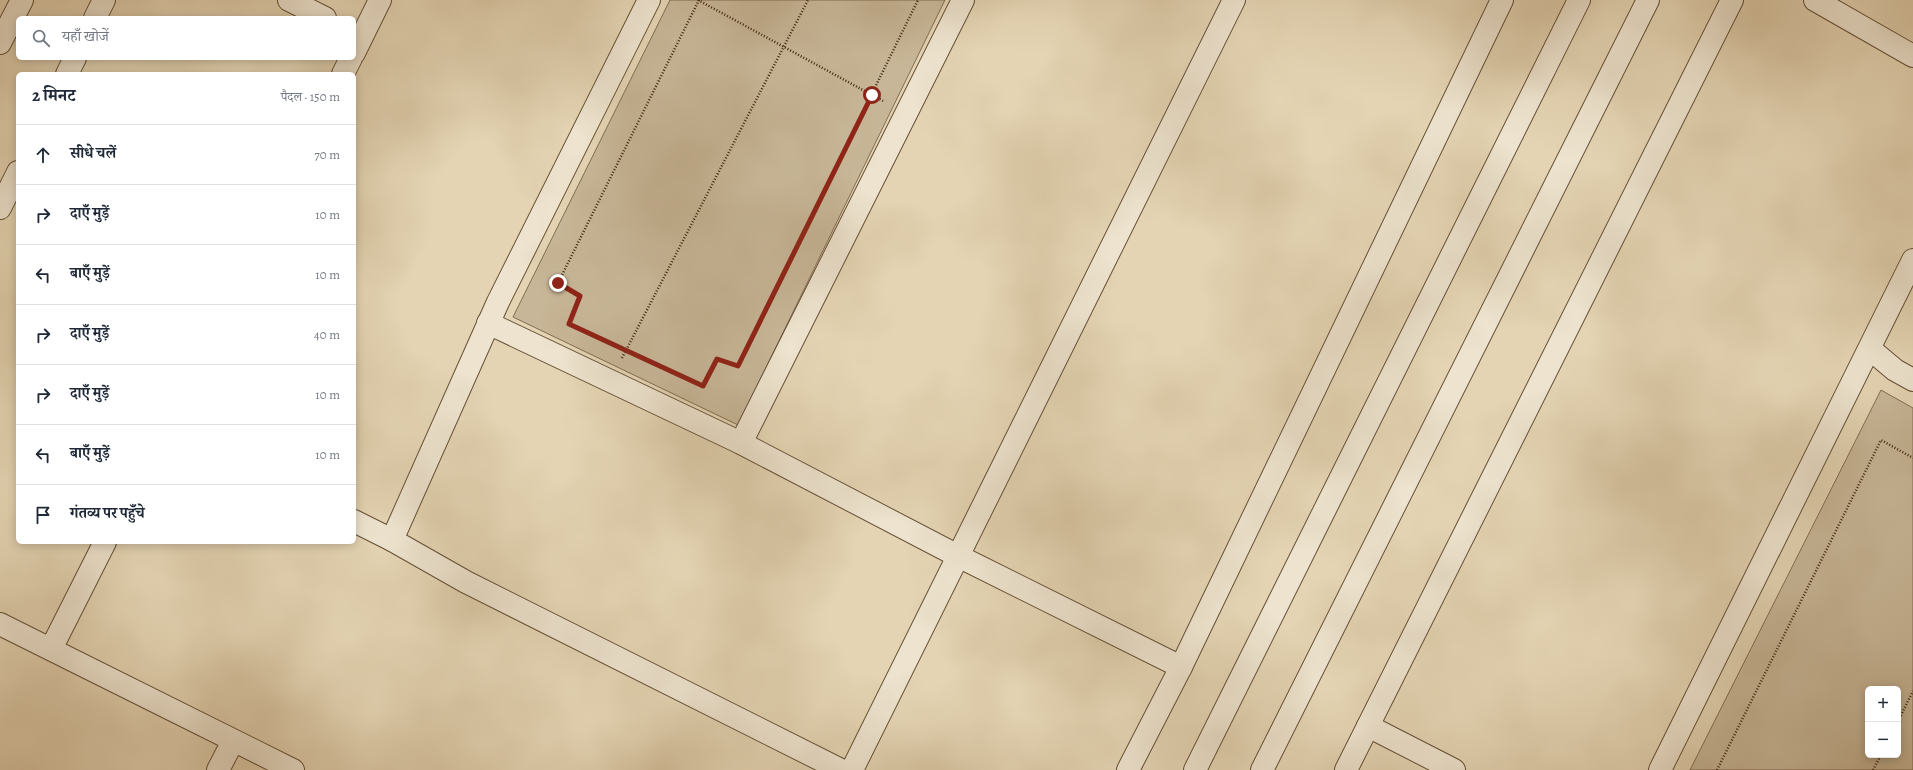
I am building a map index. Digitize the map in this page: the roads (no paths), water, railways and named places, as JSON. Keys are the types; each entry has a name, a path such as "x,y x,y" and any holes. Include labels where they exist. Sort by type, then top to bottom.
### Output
{"street":[{"path":"0,43 22,0"},
{"path":"95,16 104,0"},
{"path":"289,0 321,16"},
{"path":"357,40 380,0"},
{"path":"392,540 488,323 649,0"},
{"path":"741,443 963,0"},
{"path":"852,770 1234,0"},
{"path":"1128,770 1181,667 1502,0"},
{"path":"1195,770 1579,0"},
{"path":"1262,770 1648,0"},
{"path":"1346,770 1732,0"},
{"path":"1815,0 1913,56"},
{"path":"68,72 74,60"},
{"path":"344,72 350,60"},
{"path":"0,208 16,176"},
{"path":"1660,770 1913,260"},
{"path":"488,323 741,443 958,556 1181,667"},
{"path":"1870,349 1895,370 1913,380"},
{"path":"356,522 392,540 466,582 841,770"},
{"path":"51,649 103,544"},
{"path":"0,624 294,770"},
{"path":"1368,726 1454,770"},
{"path":"218,770 233,741"}]}
